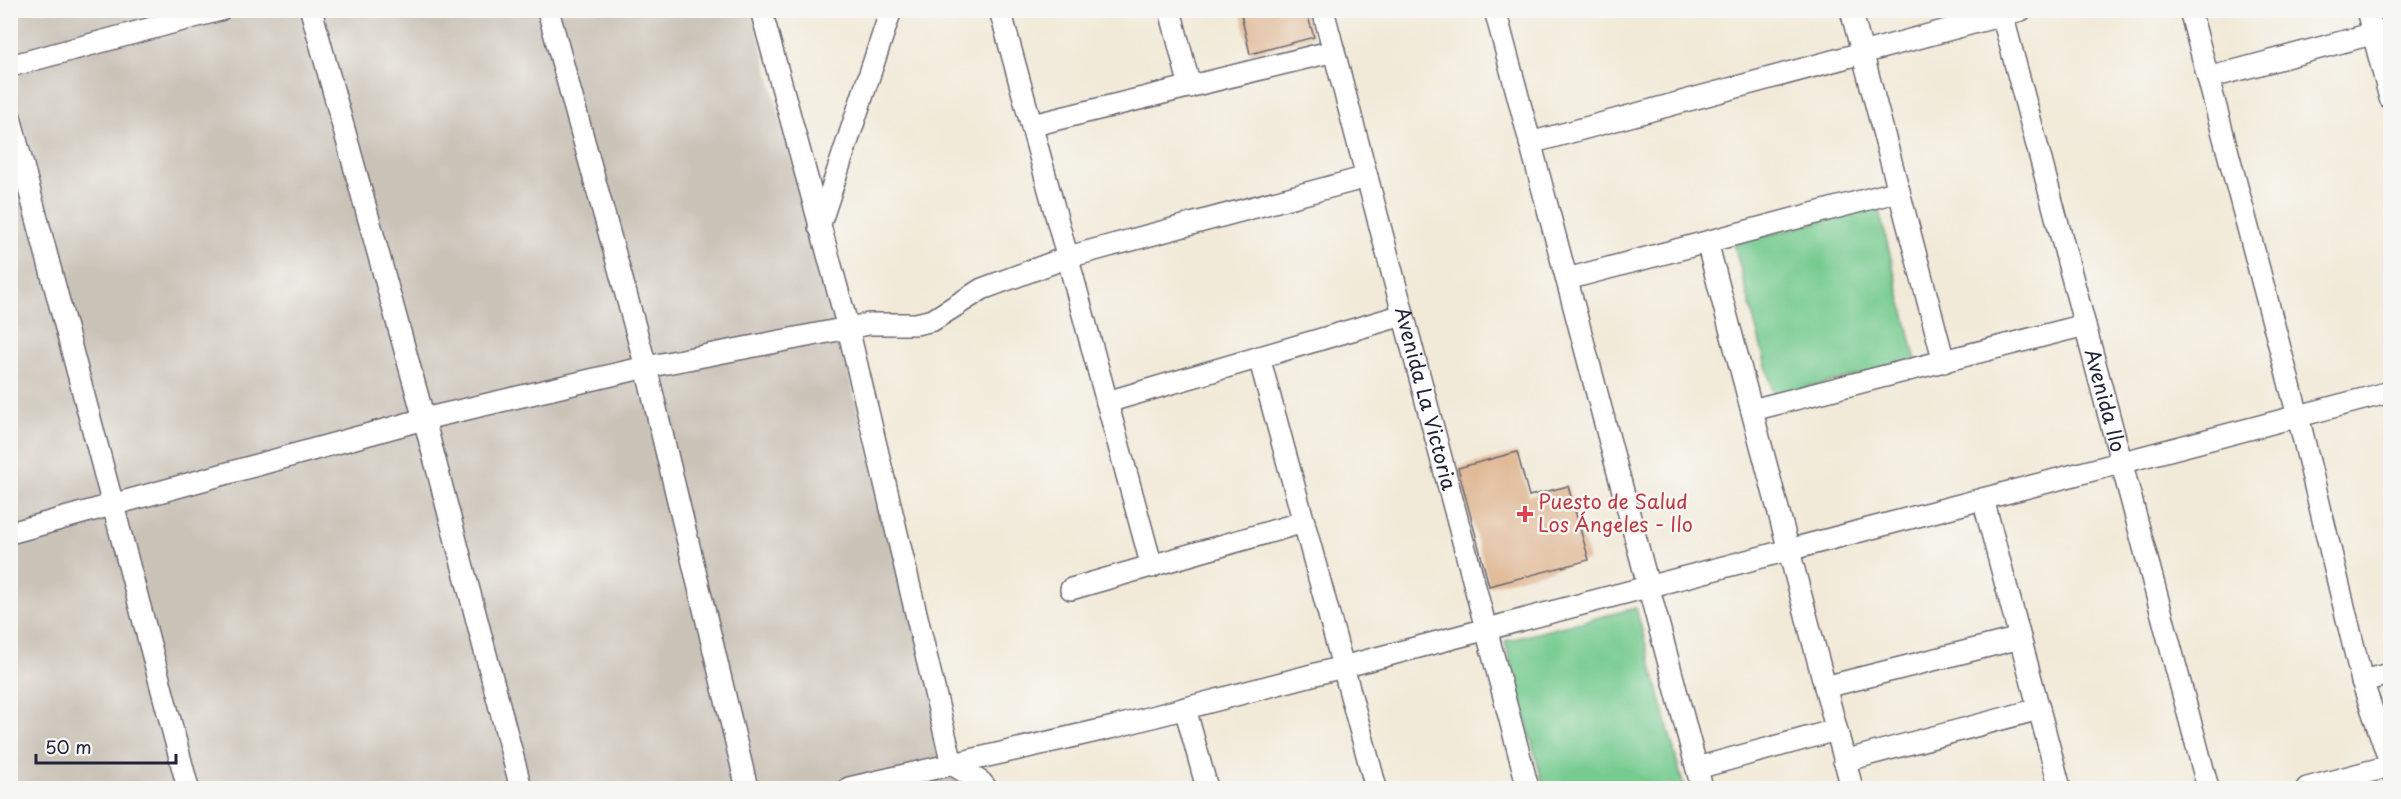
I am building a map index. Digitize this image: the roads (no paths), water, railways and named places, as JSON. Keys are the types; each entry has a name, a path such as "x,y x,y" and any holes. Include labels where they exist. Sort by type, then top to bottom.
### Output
{"street":[{"path":"10,66 220,10"},
{"path":"311,10 424,419 521,789"},
{"path":"548,10 646,367 747,789"},
{"path":"761,10 848,328 952,764 981,782 986,789"},
{"path":"819,227 891,10"},
{"path":"1000,10 1152,567"},
{"path":"1170,10 1190,87"},
{"name":"Avenida La Victoria","path":"1323,10 1528,789"},
{"path":"1495,10 1702,789"},
{"path":"1851,10 1944,362"},
{"path":"2190,10 2298,416 2362,681 2391,764 2307,789"},
{"path":"2367,10 2382,31 2391,98"},
{"path":"1530,143 2008,12"},
{"name":"Avenida Ilo","path":"2008,12 2085,325 2208,789"},
{"path":"2208,78 2382,31"},
{"path":"1033,125 1334,51"},
{"path":"10,117 115,506 188,789"},
{"path":"10,533 115,506 424,419 646,367 869,324 916,324 933,320 982,289 1068,257 1367,177"},
{"path":"1567,279 1899,191"},
{"path":"1707,242 1852,789"},
{"path":"1107,402 1403,315"},
{"path":"1752,410 2085,325"},
{"path":"1259,357 1376,789"},
{"path":"849,789 1114,728 2391,392"},
{"path":"1983,499 2060,789"},
{"path":"1071,590 1304,522"},
{"path":"1825,687 2020,638"},
{"path":"2362,681 2391,674"},
{"path":"1185,708 1207,789"},
{"path":"1844,761 2039,709"},
{"path":"1697,768 1836,730"}],"place":[{"name":"Puesto de Salud Los Ángeles - Ilo","path":"1525,514"}]}
